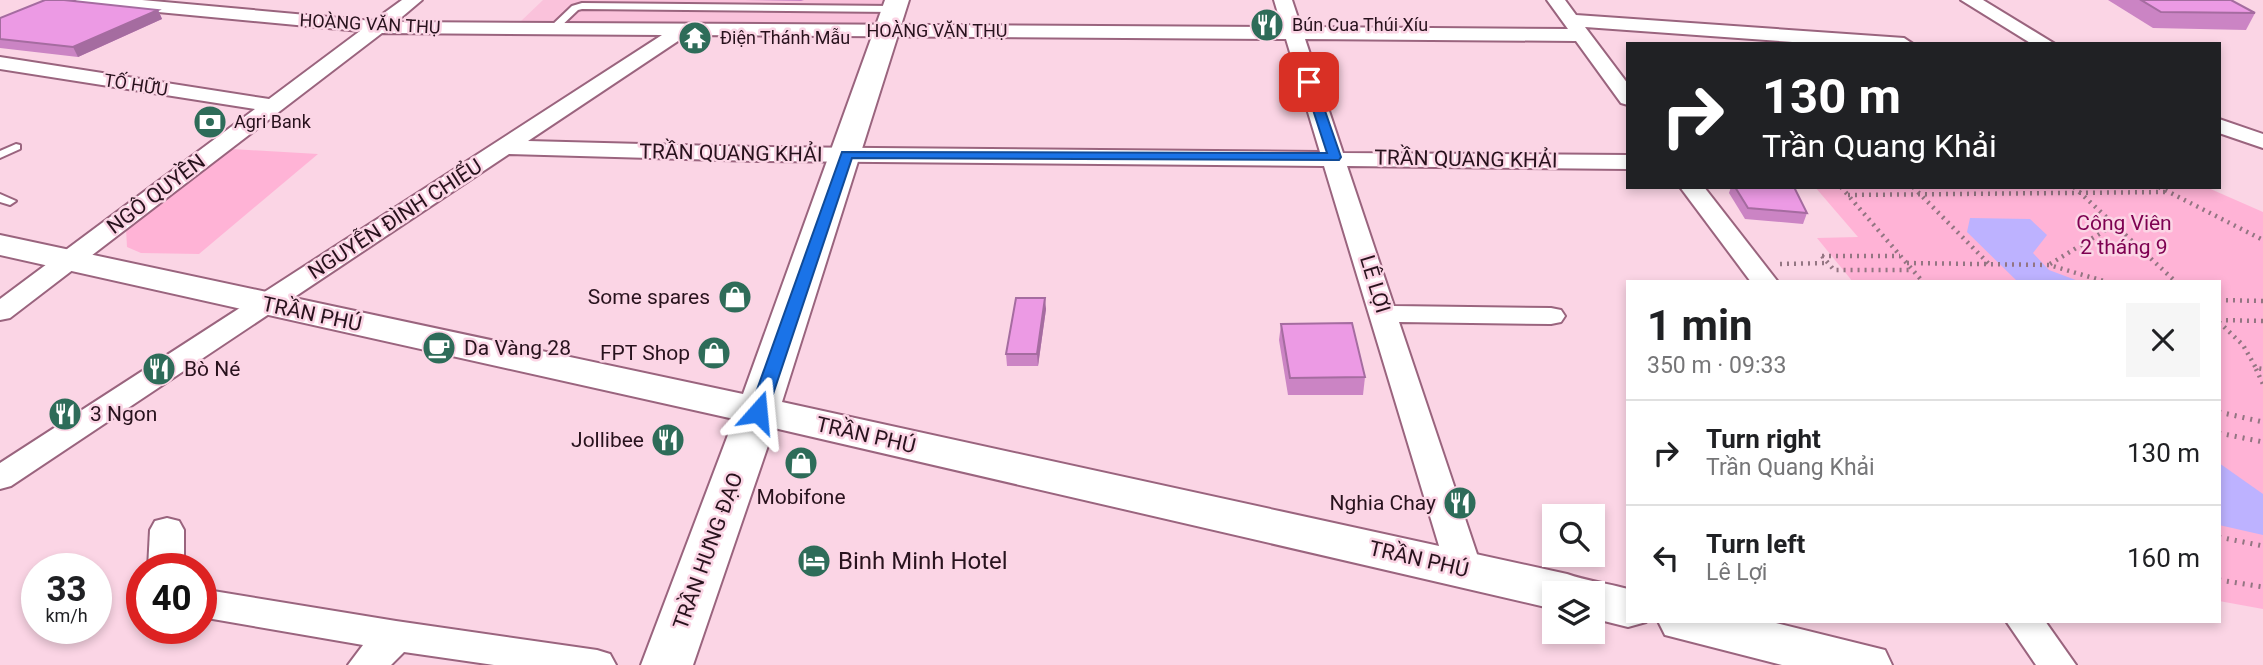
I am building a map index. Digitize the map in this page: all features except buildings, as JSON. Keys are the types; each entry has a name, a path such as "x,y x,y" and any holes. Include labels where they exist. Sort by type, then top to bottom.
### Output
{"street":[{"name":"HOÀNG VĂN THỤ","path":"84,0 375,27 683,29 891,13 1292,32 1576,27 1852,42"},
{"path":"187,11 203,0"},
{"name":"NGÔ QUYỀN","path":"0,312 413,0"},
{"name":"LÊ LỢI","path":"1283,0 1464,569"},
{"path":"1556,0 1626,96"},
{"path":"1969,0 2042,42"},
{"name":"TRẦN HƯNG ĐẠO","path":"667,665 847,155 891,13"},
{"name":"NGUYỄN ĐÌNH CHIỂU","path":"0,478 683,29"},
{"name":"TỐ HỮU","path":"0,63 273,106"},
{"path":"2221,127 2263,141"},
{"name":"TRẦN QUANG KHẢI","path":"506,147 847,155 1335,157 1626,162"},
{"path":"1694,189 1758,273"},
{"name":"TRẦN PHÚ","path":"2,247 1542,587"},
{"path":"1384,314 1551,316"},
{"path":"166,553 167,530"},
{"path":"1605,603 1626,608"},
{"path":"217,606 396,636 597,665"},
{"path":"1691,623 1866,665"},
{"path":"2026,623 2057,665"},
{"path":"367,665 396,636"}],"lane":[{"path":"554,28 575,8 582,6 891,13"},
{"path":"0,155 16,148"}],"path":[{"path":"1843,189 1921,280"},
{"path":"1915,189 1989,264"},
{"path":"1996,189 2001,194"},
{"path":"2076,189 2174,280"},
{"path":"2163,189 2263,240"},
{"path":"1848,195 2169,192"},
{"path":"2049,265 2115,225"},
{"path":"1901,256 1822,256 1834,270 1913,270"},
{"path":"1907,262 2049,265 2101,280"},
{"path":"1758,273 1829,263"},
{"path":"2221,300 2263,301"},
{"path":"2221,321 2263,321"},
{"path":"2221,323 2243,345 2263,384"},
{"path":"2256,368 2263,369"},
{"path":"2221,412 2263,422"},
{"path":"2221,433 2263,442"},
{"path":"2221,537 2263,546"},
{"path":"2221,580 2263,587"}],"shaded area":[{"path":"543,0 885,0 875,28 520,22"},
{"path":"1970,218 2030,219 2047,235 2033,253 2049,270 2076,280 2016,280 1967,232"},
{"path":"2221,464 2263,494 2263,535 2221,525"}],"green space":[{"path":"232,149 318,154 199,254 141,253 127,247 126,228"},
{"name":"Công Viên 2 tháng 9","path":"1817,189 2211,189 2263,212 2263,609 2221,601 2221,280 1851,280 1817,238 1858,237"}],"place":[{"name":"Bún Cua Thúi Xíu","path":"1267,25"},
{"name":"Điện Thánh Mẫu","path":"695,38"},
{"name":"Agri Bank","path":"210,122"},
{"name":"Some spares","path":"735,297"},
{"name":"Da Vàng 28","path":"439,348"},
{"name":"FPT Shop","path":"714,353"},
{"name":"Bò Né","path":"159,369"},
{"name":"3 Ngon","path":"65,414"},
{"name":"Jollibee","path":"668,440"},
{"name":"Mobifone","path":"801,463"},
{"name":"Nghia Chay","path":"1460,503"},
{"name":"Binh Minh Hotel","path":"814,561"}],"route":[{"path":"758,412 847,155 1335,157 1309,82"}]}
